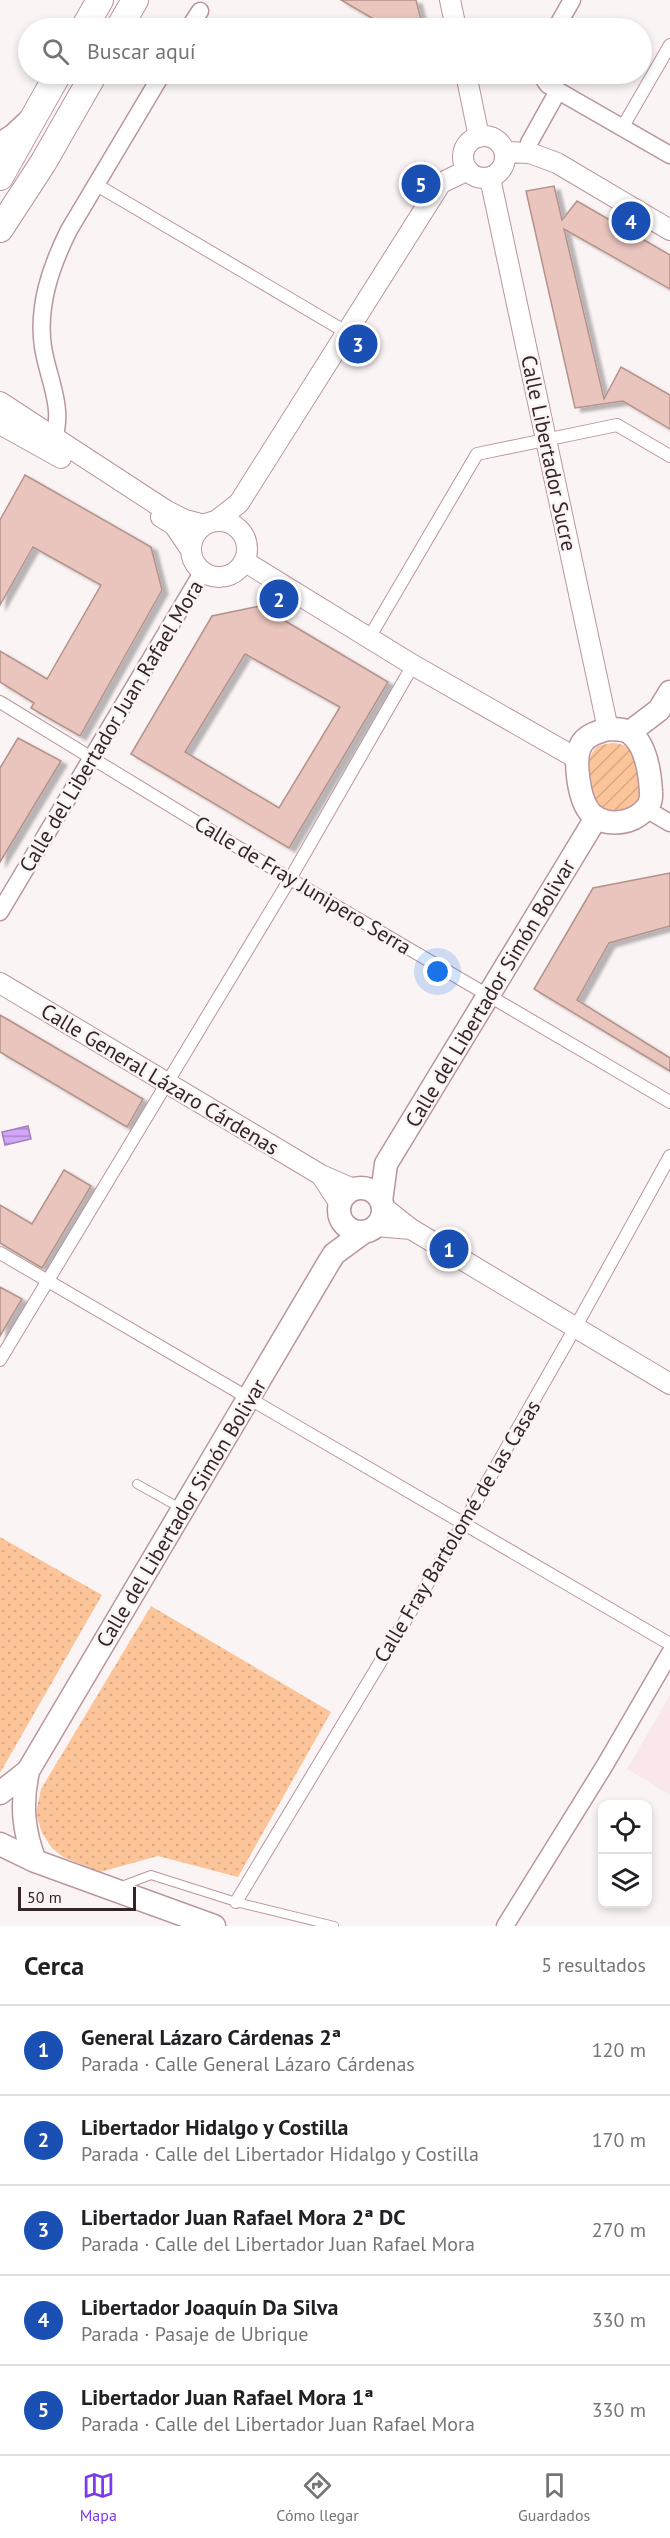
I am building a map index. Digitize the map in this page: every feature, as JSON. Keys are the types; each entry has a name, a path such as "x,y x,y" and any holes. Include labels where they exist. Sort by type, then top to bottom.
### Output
{"main road":[{"path":"90,18 100,0"},
{"path":"125,18 135,0"},
{"path":"0,177 52,84"},
{"path":"0,229 43,163 88,84"},
{"path":"0,144 14,135 36,113"},
{"path":"619,730 638,741 649,776 651,798 646,809 633,819 618,823 596,818 585,803 576,758 581,743 593,733 619,730 659,710 670,692"},
{"name":"Calle del Libertador Simón Bolivar","path":"35,1862 22,1817 23,1794 28,1771 334,1254 348,1200 385,1169 596,818"},
{"name":"Calle del Libertador Simón Bolivar","path":"334,1254 376,1216 385,1169"},
{"path":"372,1191 376,1216 350,1229 348,1200 372,1191"},
{"name":"Calle del Libertador Simón Bolivar","path":"0,1793 28,1771"},
{"path":"0,1844 35,1862 214,1926"}],"street":[{"path":"450,0 454,18"},
{"path":"562,18 572,0"},
{"path":"195,18 200,11"},
{"path":"652,76 670,45"},
{"path":"54,438 59,412 43,346 43,303 58,252 95,184 156,84"},
{"path":"468,84 479,137"},
{"path":"547,84 670,155"},
{"path":"622,128 647,84"},
{"path":"527,153 529,143 558,91"},
{"path":"479,137 492,138 502,146 505,152 501,171 490,178 478,177 468,170 463,157 465,150 473,140 479,137"},
{"path":"505,152 527,153 557,163 670,230"},
{"path":"191,550 194,536 239,503 441,183 468,170"},
{"name":"Calle Libertador Sucre","path":"490,178 546,440 619,730"},
{"path":"95,184 346,332"},
{"path":"0,402 167,511 185,520 233,525 240,531"},
{"path":"0,424 174,525 203,571 221,576 230,574 244,561 247,545 237,518 239,503"},
{"path":"369,638 477,454 617,425 670,456"},
{"path":"244,561 413,665 576,758"},
{"name":"Calle del Libertador Juan Rafael Mora","path":"0,912 94,758 203,571"},
{"path":"0,1360 290,879 413,665"},
{"name":"Calle de Fray Junipero Serra","path":"0,702 290,879 670,1102"},
{"path":"646,809 670,824"},
{"name":"Calle General Lázaro Cárdenas","path":"0,983 321,1175 348,1200"},
{"name":"Calle Fray Bartolomé de las Casas","path":"236,1902 464,1523 670,1156"},
{"path":"376,1216 411,1229 670,1384"},
{"path":"0,1254 670,1644"},
{"path":"505,1926 670,1653"}],"lane":[{"path":"137,1484 183,1509"},
{"path":"111,1890 152,1875 236,1902 334,1926"}],"shaded area":[{"path":"613,743 628,748 633,754 641,782 639,803 622,814 599,807 589,787 588,770 591,754 601,745"},
{"path":"28,1126 31,1139 5,1145 2,1132"},
{"path":"0,1537 102,1595 0,1773"},
{"path":"151,1606 331,1712 238,1877 158,1856 100,1872 63,1857 52,1848 42,1833 36,1813 41,1789"},
{"path":"670,1695 670,1795 627,1769"}],"building":[{"path":"341,0 416,0 420,18 372,18"},
{"path":"554,186 562,220 577,201 670,255 670,289 564,229 604,399 621,367 670,395 670,429 623,401 575,408 526,191"},
{"path":"25,475 151,547 162,590 80,736 31,708 34,703 0,682 0,651 47,679 101,585 33,547 0,605 0,520"},
{"path":"260,606 388,682 289,848 131,754 212,616","holes":["245,654 340,707 279,808 185,752"]},
{"path":"18,738 61,761 0,862 0,768"},
{"path":"670,873 670,926 609,943 577,1000 670,1058 670,1071 534,989 593,888"},
{"path":"0,1015 143,1099 127,1127 0,1052"},
{"path":"64,1170 91,1186 42,1268 0,1243 0,1205 32,1224"},
{"path":"0,1287 22,1299 0,1336"}],"place":[{"name":"Libertador Juan Rafael Mora 1ª","path":"421,184"},
{"name":"Libertador Joaquín Da Silva","path":"631,221"},
{"name":"Libertador Juan Rafael Mora 2ª DC","path":"358,344"},
{"name":"Libertador Hidalgo y Costilla","path":"279,599"},
{"name":"General Lázaro Cárdenas 2ª","path":"449,1249"}]}
